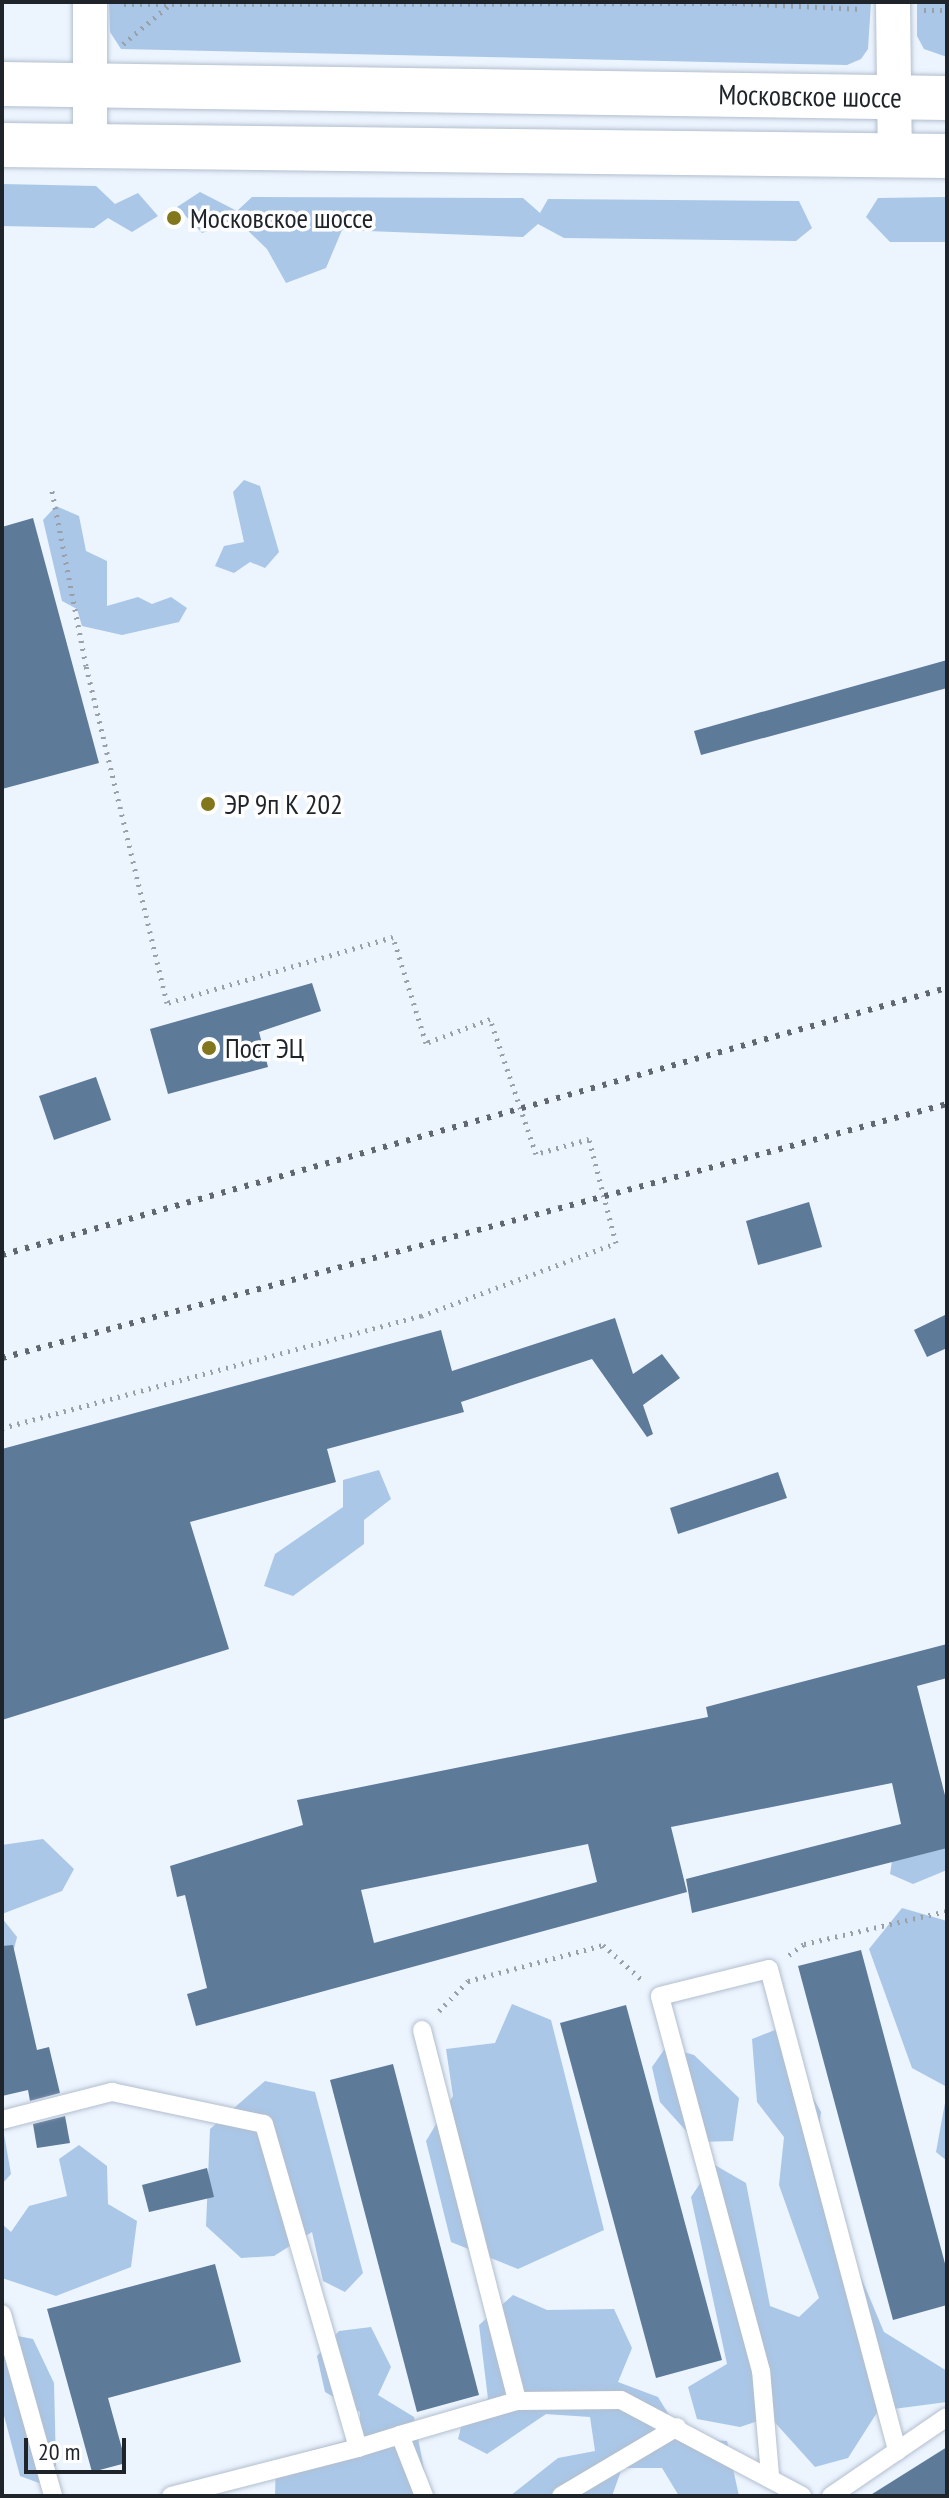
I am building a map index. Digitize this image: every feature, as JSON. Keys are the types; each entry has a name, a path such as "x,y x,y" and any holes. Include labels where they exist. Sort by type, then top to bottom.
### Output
{"main road":[{"name":"Московское шоссе","path":"2,84 947,98"},
{"name":"Московское шоссе","path":"2,145 947,156"}],"street":[{"path":"90,147 90,86 106,3"},
{"path":"893,6 895,156"}],"lane":[{"path":"770,2475 761,2371 660,1996 769,1969 897,2451"},
{"path":"422,2030 517,2401"},
{"path":"2,2120 112,2092 264,2124 358,2448"},
{"path":"2,2314 53,2496"},
{"path":"171,2496 358,2448 517,2401 621,2400 770,2475 802,2496"},
{"path":"831,2496 947,2417"},
{"path":"561,2496 677,2427"},
{"path":"400,2435 424,2496"}],"path":[{"path":"122,44 173,2"},
{"path":"106,3 167,7 479,3 893,6"},
{"path":"2,1428 421,1316 616,1243 589,1139 536,1154 490,1019 426,1043 393,937 167,1003 86,666 51,486"},
{"path":"769,1969 804,1944 947,1911"},
{"path":"422,2030 468,1981 603,1945 660,1996"}],"shaded area":[{"path":"109,2 871,2 868,49 861,59 847,65 121,49 110,32"},
{"path":"917,2 947,2 947,57 924,49 917,36"},
{"path":"2,184 96,186 115,204 138,193 158,216 132,232 108,218 94,228 2,226"},
{"path":"200,192 237,211 252,197 523,198 540,213 548,199 799,201 812,228 796,241 564,238 538,224 523,237 342,230 326,268 286,283 267,249 238,221 202,233 177,207"},
{"path":"947,197 947,242 890,242 866,217 878,198"},
{"path":"244,480 260,486 279,552 265,568 250,562 234,573 215,566 224,546 244,542 233,492"},
{"path":"56,506 79,516 86,551 107,561 107,606 138,597 152,604 171,597 187,608 179,622 122,635 82,626 77,609 62,601 43,520"},
{"path":"379,1470 391,1499 364,1520 364,1544 293,1596 264,1586 275,1554 343,1507 343,1480"},
{"path":"947,1827 947,1870 913,1884 890,1874 894,1848"},
{"path":"43,1839 74,1869 62,1891 2,1914 2,1845"},
{"path":"902,1908 947,1921 947,2087 912,2068 869,1949"},
{"path":"2,1918 17,1937 8,1972 2,1973"},
{"path":"512,2004 551,2020 604,2230 518,2269 451,2242 426,2141 453,2096 446,2049 495,2043"},
{"path":"775,2030 821,2112 814,2166 884,2332 947,2371 947,2402 878,2411 848,2458 815,2467 770,2417 740,2427 697,2419 688,2387 727,2364 691,2197 713,2164 746,2183 770,2306 799,2317 819,2298 779,2185 784,2137 757,2102 752,2039"},
{"path":"666,2047 694,2055 739,2098 733,2141 696,2142 660,2102 652,2067"},
{"path":"265,2081 315,2092 363,2273 345,2292 323,2281 312,2232 274,2256 241,2258 206,2226 210,2129"},
{"path":"947,2092 947,2161 936,2152"},
{"path":"2,2123 11,2174 2,2184"},
{"path":"79,2145 107,2166 108,2204 137,2221 131,2267 56,2296 2,2278 2,2224 11,2232 29,2206 67,2196 59,2159"},
{"path":"513,2295 547,2310 614,2309 632,2348 618,2382 658,2397 683,2438 727,2441 739,2496 679,2496 662,2468 622,2468 612,2496 510,2496 558,2458 595,2451 590,2417 546,2414 487,2454 458,2439 466,2408 488,2399 479,2325"},
{"path":"371,2327 391,2367 378,2395 414,2417 429,2496 275,2496 276,2460 360,2437 360,2412 325,2392 317,2356 339,2331"},
{"path":"2,2333 33,2339 54,2383 56,2466 39,2483 20,2476 2,2408"}],"building":[{"path":"33,518 99,763 2,789 2,527"},
{"path":"947,660 947,688 701,755 694,731"},
{"name":"Пост ЭЦ","path":"312,983 321,1011 259,1032 268,1067 168,1094 150,1029"},
{"path":"96,1077 111,1120 54,1140 39,1096"},
{"path":"809,1202 822,1247 758,1265 746,1221"},
{"path":"947,1314 947,1348 927,1357 914,1330"},
{"path":"615,1318 633,1374 662,1354 680,1378 643,1405 653,1434 647,1437 592,1359 461,1402 464,1412 327,1449 336,1482 190,1522 229,1649 2,1720 2,1449 441,1330 452,1371"},
{"path":"778,1472 787,1498 678,1534 670,1508"},
{"path":"947,1644 947,1678 917,1686 947,1803 947,1848 692,1913 686,1879 901,1824 892,1783 671,1827 687,1892 196,2026 187,1994 207,1988 185,1895 177,1897 170,1866 303,1825 297,1800 708,1717 706,1707","holes":["588,1844 597,1882 374,1943 361,1890"]},
{"path":"13,1945 37,2050 49,2047 60,2093 30,2101 28,2090 2,2096 2,1946"},
{"path":"861,1950 947,2271 947,2305 893,2320 798,1966"},
{"path":"626,2005 722,2360 656,2378 560,2023"},
{"path":"393,2064 479,2395 417,2412 330,2080"},
{"path":"65,2116 70,2143 37,2148 33,2124"},
{"path":"207,2168 214,2197 149,2212 142,2185"},
{"path":"215,2264 241,2362 108,2398 126,2463 92,2472 47,2309"},
{"path":"947,2447 947,2496 869,2496"}],"railway":[{"path":"2,1255 947,988"},
{"path":"2,1358 947,1104"}],"place":[{"name":"Московское шоссе","path":"174,218"},
{"name":"ЭР 9п К 202","path":"208,804"},
{"name":"Пост ЭЦ","path":"209,1048"}]}
